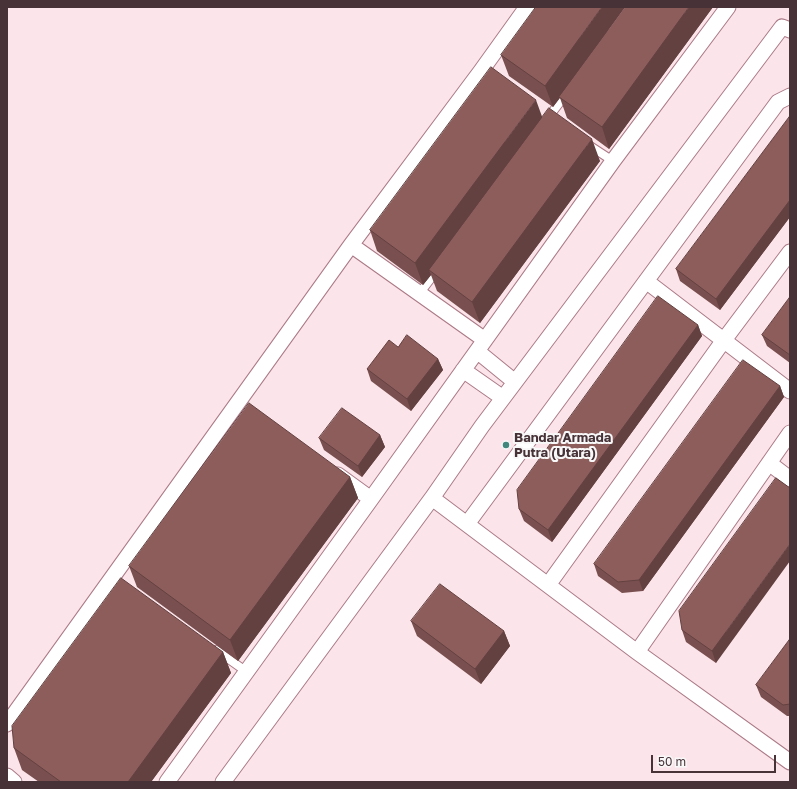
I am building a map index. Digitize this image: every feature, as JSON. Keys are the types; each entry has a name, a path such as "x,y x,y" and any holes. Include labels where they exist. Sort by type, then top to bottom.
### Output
{"street":[{"path":"7,724 118,576 238,402 351,245 484,73 526,7"},
{"path":"167,782 613,161 728,7"},
{"path":"224,782 432,498 482,426 782,27 790,30"},
{"path":"467,524 778,102 790,96"},
{"path":"351,245 419,294 481,346 515,382"},
{"path":"548,585 724,340 790,252"},
{"path":"646,281 790,390"},
{"path":"463,370 503,398"},
{"path":"238,402 251,411"},
{"path":"637,652 790,433"},
{"path":"769,463 790,479"},
{"path":"330,469 371,499"},
{"path":"432,498 637,652 790,762"},
{"path":"7,776 14,782"}],"lane":[{"path":"547,119 571,87"},
{"path":"580,139 613,161"},
{"path":"419,294 442,262"},
{"path":"211,647 247,672"}],"building":[{"path":"536,7 602,7 545,86 501,55"},
{"path":"625,7 689,7 602,127 559,97"},
{"path":"491,67 536,100 415,263 370,230"},
{"path":"549,108 592,139 472,302 429,270"},
{"path":"790,116 790,200 716,299 676,269"},
{"path":"658,296 698,325 548,530 519,509 517,490"},
{"path":"790,297 790,355 762,335"},
{"path":"407,335 438,359 407,399 367,369 389,340 398,347"},
{"path":"743,360 780,386 639,580 618,582 594,564"},
{"path":"249,403 350,477 230,640 129,566"},
{"path":"342,408 380,435 358,466 319,438"},
{"path":"776,478 790,488 790,544 712,651 682,630 679,611"},
{"path":"121,578 223,652 128,782 61,782 14,748 12,726"},
{"path":"440,584 504,631 475,669 411,621"},
{"path":"790,639 790,704 783,705 756,685"}],"place":[{"name":"Bandar Armada Putra (Utara)","path":"506,445"}]}
